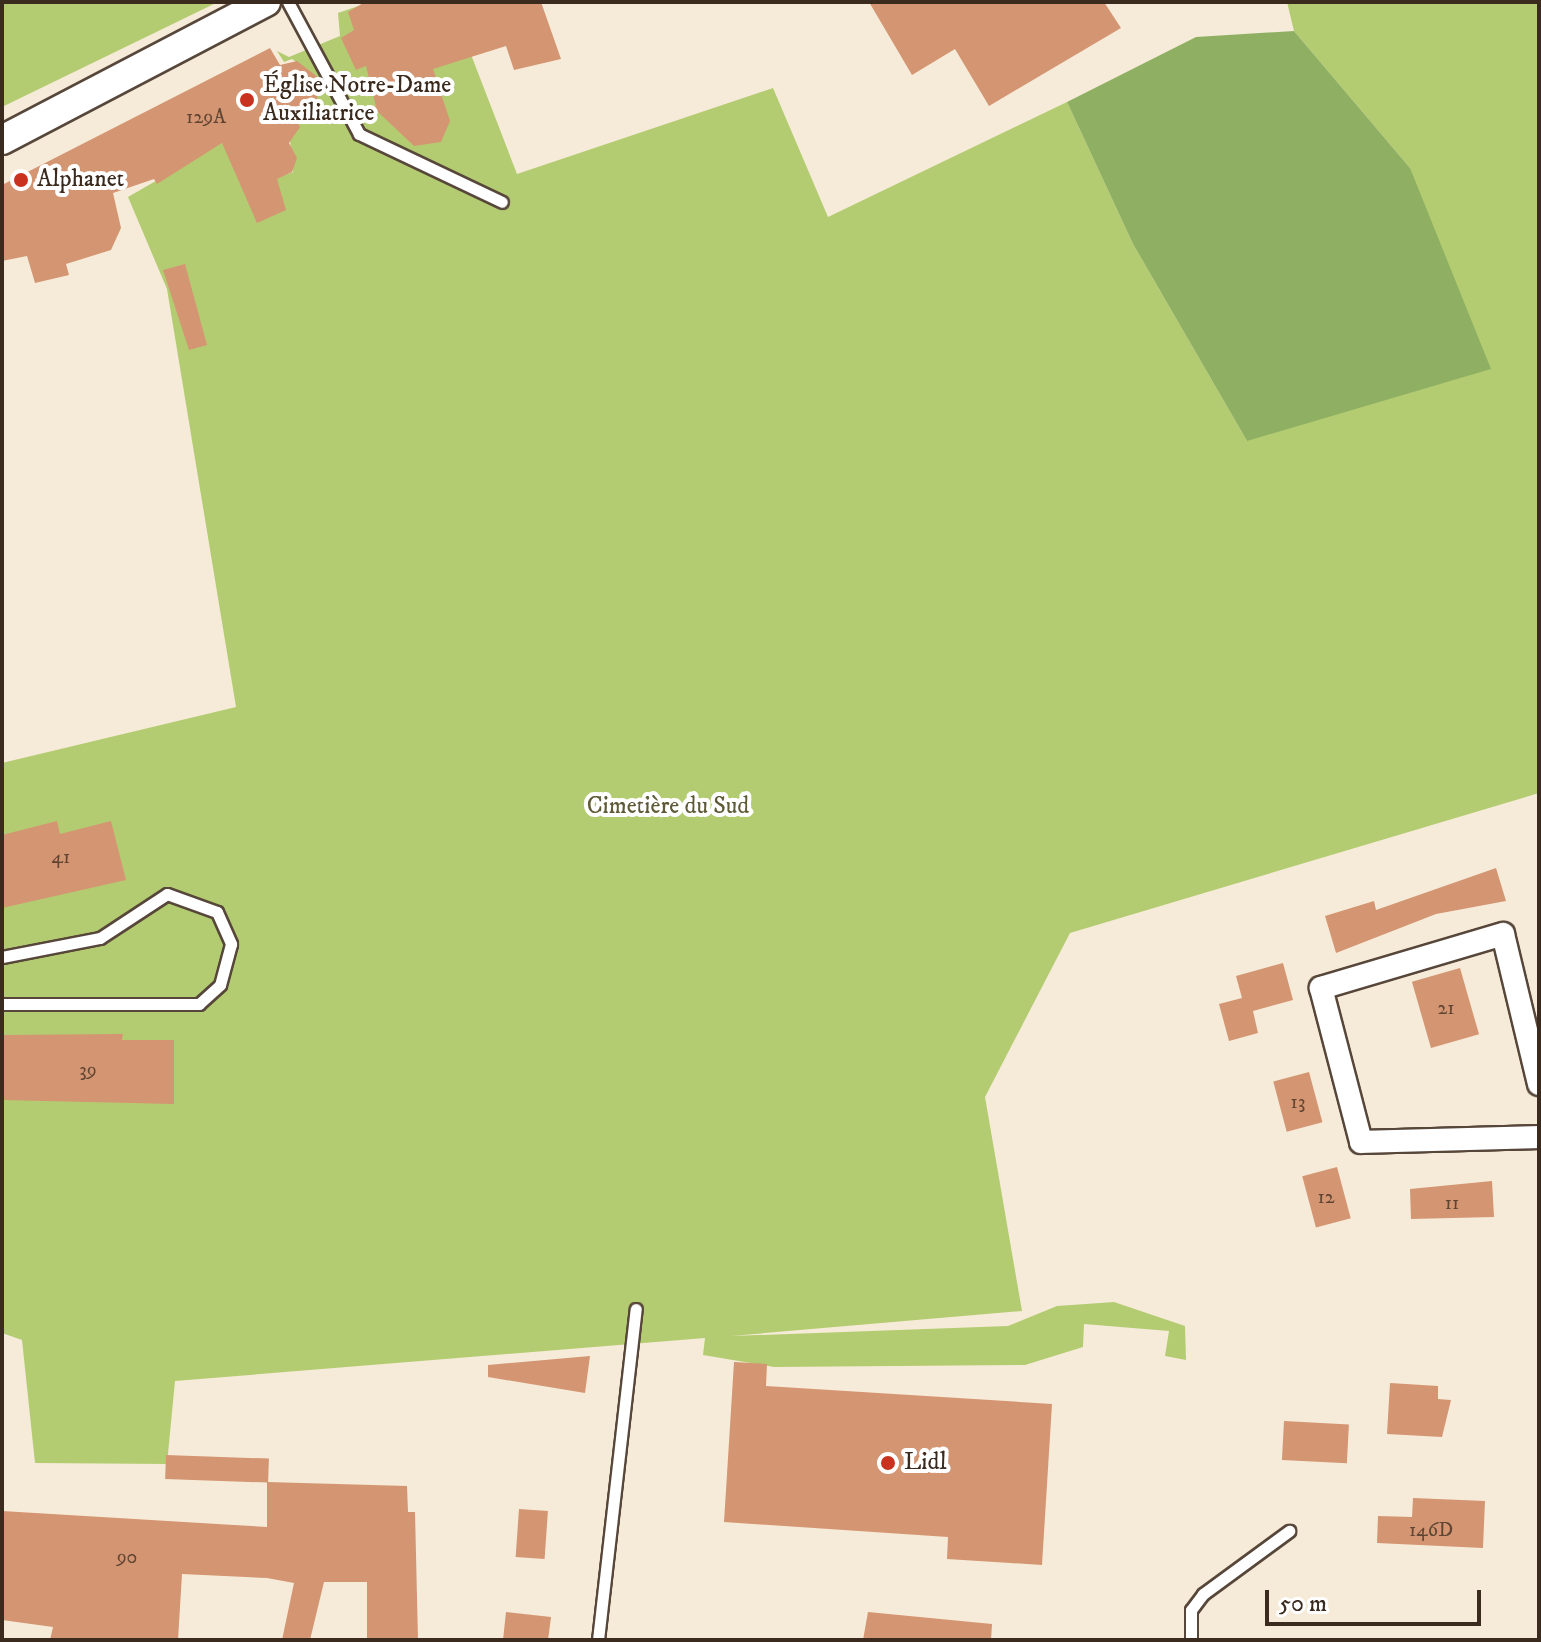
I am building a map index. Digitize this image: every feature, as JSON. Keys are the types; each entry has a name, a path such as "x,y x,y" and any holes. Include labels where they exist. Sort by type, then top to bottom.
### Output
{"street":[{"path":"2,140 266,2"},
{"path":"1539,1084 1503,934 1321,988 1361,1142 1539,1137"}],"lane":[{"path":"288,2 359,134 502,202"},
{"path":"2,957 100,938 167,894 217,912 231,944 220,985 199,1004 2,1004"},
{"path":"598,1640 636,1309"},
{"path":"1191,1640 1191,1610 1203,1594 1289,1531"}],"green space":[{"path":"2,2 218,2 2,107"},
{"name":"Cimetière du Sud","path":"370,2 460,26 517,174 773,88 828,217 1067,102 1133,244 1247,441 1410,168 1294,31 1287,2 1539,2 1539,793 1070,933 985,1097 1022,1311 731,1336 1008,1326 1057,1306 1114,1302 1185,1326 1186,1360 1165,1356 1169,1331 1084,1324 1083,1347 1025,1365 774,1367 703,1355 705,1338 175,1381 167,1464 35,1463 22,1340 2,1333 2,763 236,707 167,289 128,197 225,141 277,178 293,172 290,140 298,129 292,115 312,107 313,74 292,59 284,62 277,51 289,57 340,36 338,13"},
{"path":"1294,31 1410,168 1491,369 1247,441 1133,244 1067,102 1196,37"}],"building":[{"path":"365,2 541,2 561,59 514,70 506,46 433,69 450,121 441,142 414,146 377,111 366,66 356,70 341,38 354,30 348,12"},
{"path":"869,2 1104,2 1121,28 989,106 955,49 912,75"},
{"path":"270,48 280,65 297,61 319,78 317,101 294,115 300,127 289,143 297,158 292,172 277,179 286,210 257,223 222,143 157,184 154,179 113,193 121,228 111,250 66,264 69,275 35,283 27,256 2,261 2,185"},
{"path":"185,264 207,345 189,350 163,270"},
{"path":"57,821 60,834 111,821 126,880 2,908 2,835"},
{"path":"1496,868 1506,901 1436,914 1336,953 1325,916 1374,901 1376,910"},
{"path":"1283,963 1293,1000 1253,1011 1258,1033 1229,1041 1219,1004 1242,998 1236,976"},
{"path":"1460,968 1479,1034 1431,1048 1412,982"},
{"path":"123,1034 122,1040 174,1040 174,1104 2,1100 2,1035"},
{"path":"1309,1072 1322,1122 1287,1132 1273,1082"},
{"path":"1337,1167 1351,1218 1316,1228 1302,1176"},
{"path":"1492,1181 1494,1217 1411,1219 1410,1189"},
{"path":"590,1356 585,1393 488,1377 488,1365"},
{"name":"Lidl","path":"734,1362 767,1364 766,1386 1052,1404 1042,1565 947,1559 948,1537 724,1522"},
{"path":"1390,1383 1438,1386 1438,1399 1451,1400 1442,1437 1387,1434"},
{"path":"1284,1421 1349,1424 1347,1463 1282,1460"},
{"path":"166,1455 269,1459 268,1483 165,1479"},
{"path":"267,1482 407,1486 408,1512 415,1512 418,1640 367,1640 367,1582 324,1582 310,1640 282,1640 294,1583 267,1578 182,1574 178,1640 50,1640 53,1627 2,1620 2,1511 267,1527"},
{"path":"1413,1498 1485,1501 1483,1548 1377,1543 1378,1516 1412,1517"},
{"path":"519,1509 548,1511 545,1559 516,1557"},
{"path":"506,1612 551,1617 548,1640 503,1640"},
{"path":"868,1612 992,1624 991,1640 863,1640"}],"place":[{"name":"Église Notre-Dame Auxiliatrice","path":"247,100"},
{"name":"Alphanet","path":"21,180"},
{"name":"Lidl","path":"888,1463"}]}
